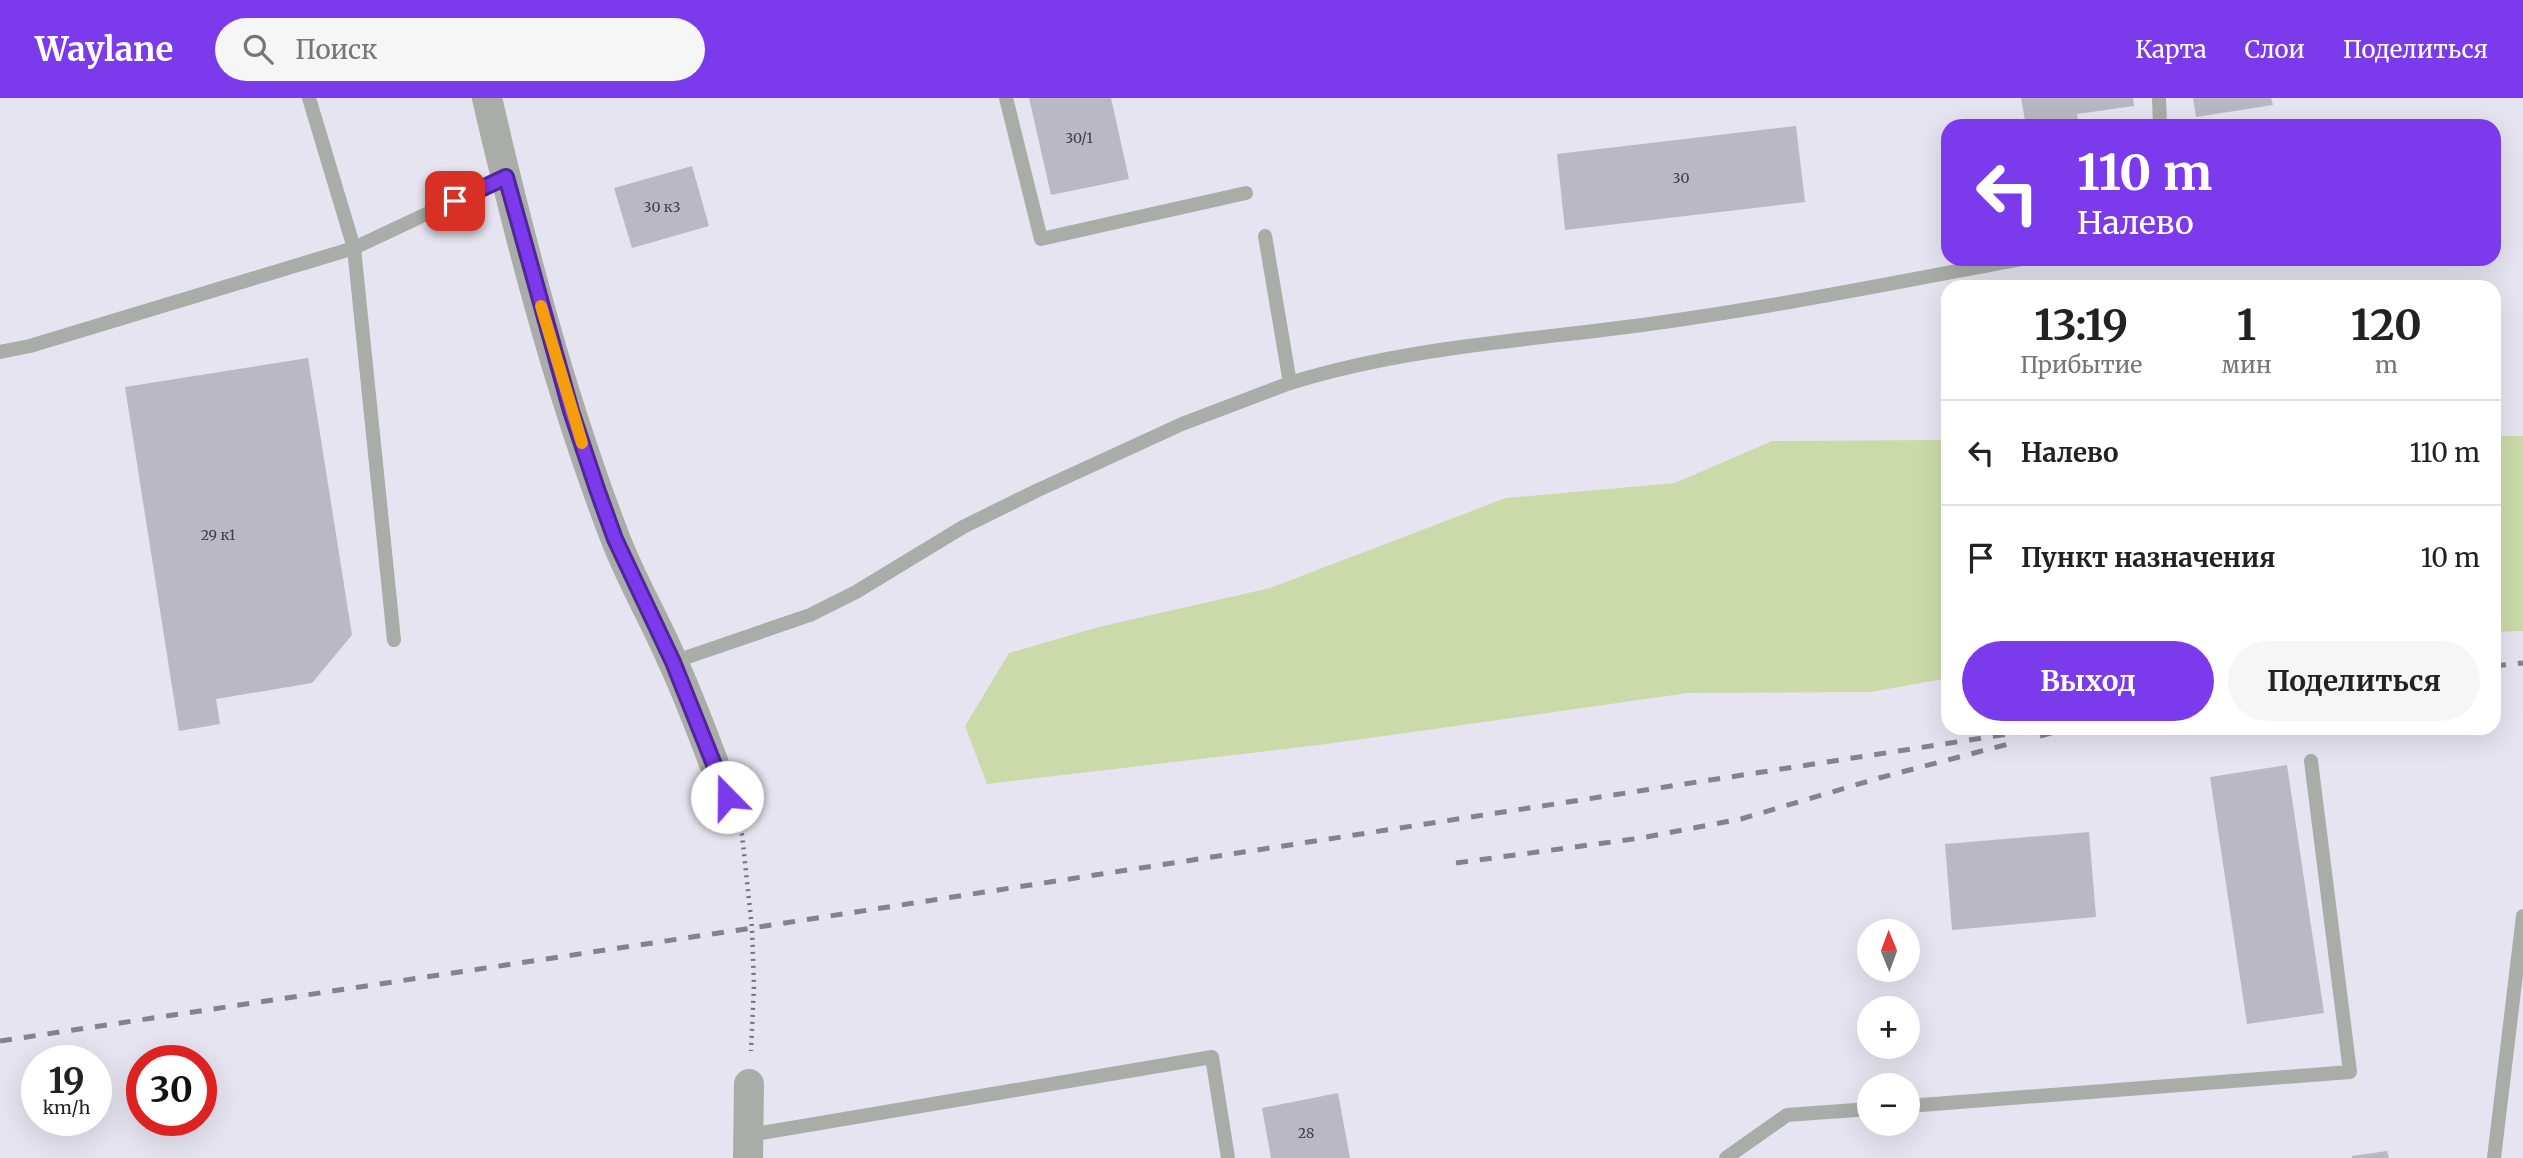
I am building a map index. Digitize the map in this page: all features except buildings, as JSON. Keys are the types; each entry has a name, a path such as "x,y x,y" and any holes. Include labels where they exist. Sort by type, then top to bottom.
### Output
{"street":[{"path":"487,98 506,177 571,411 597,489 615,539 673,662 727,797"},
{"path":"749,1084 749,1147"}],"lane":[{"path":"309,98 354,248 394,640"},
{"path":"1006,98 1041,239 1246,193"},
{"path":"2159,98 2160,119"},
{"path":"0,352 30,346 354,248 506,177"},
{"path":"1265,236 1290,383"},
{"path":"673,662 810,615 856,592 963,527 1036,491 1182,424 1337,368 1436,349 1636,326 1725,312 1982,266"},
{"path":"1920,1105 2350,1072 2311,761"},
{"path":"2494,1158 2523,916"},
{"path":"749,1147 1212,1057 1228,1158"},
{"path":"1726,1158 1787,1115 1857,1110"}],"path":[{"path":"727,797 743,835 752,928 754,985 749,1084"}],"green space":[{"path":"2501,436 2523,436 2523,631 2501,632"},
{"path":"1941,440 1941,679 1871,692 1688,693 1327,744 987,784 965,726 1009,653 1099,627 1270,588 1506,498 1675,483 1772,441"}],"railway":[{"path":"2501,665 2523,663"},
{"path":"0,1041 2002,735"},
{"path":"1456,863 1641,838 1741,819 1879,778 2016,742"}],"slow traffic":[{"path":"541,306 582,443"}],"route":[{"path":"455,201 506,177 571,411 597,489 615,539 673,662 727,797"}]}
